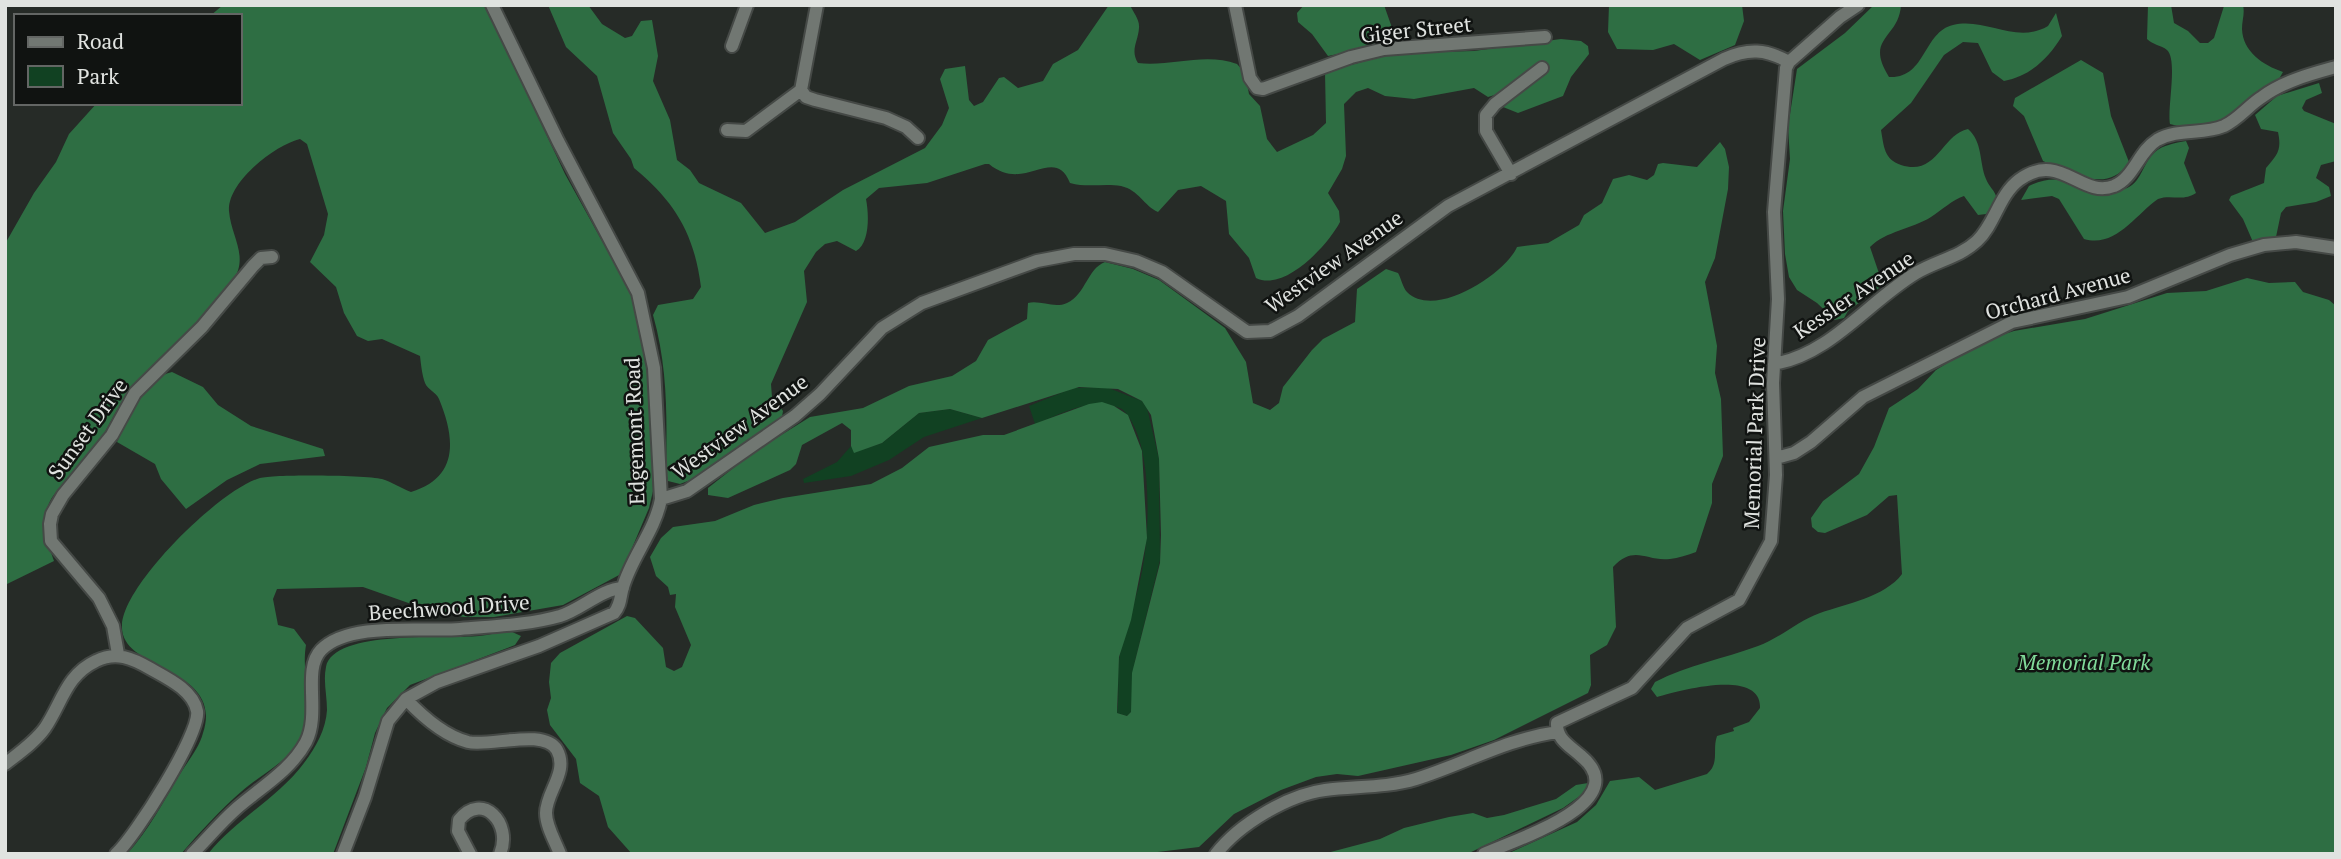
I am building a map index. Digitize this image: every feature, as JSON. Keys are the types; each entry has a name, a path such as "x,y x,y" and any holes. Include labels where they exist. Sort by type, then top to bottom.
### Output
{"street":[{"name":"Edgemont Road","path":"343,854 365,797 388,721 406,699 426,686 539,646 608,616 618,608 623,588 656,519 661,499 654,368 643,306 623,261 558,141 492,5"},
{"path":"732,46 747,5"},
{"name":"Giger Street","path":"1235,5 1250,78 1257,88 1263,89 1351,57 1384,49 1545,37"},
{"path":"1789,62 1840,11 1858,5"},
{"path":"727,130 746,131 801,90 815,6"},
{"name":"Westview Avenue","path":"661,499 687,491 795,416 820,394 882,328 922,303 1037,261 1074,254 1105,254 1149,265 1188,289 1240,329 1262,332 1298,316 1437,213 1736,54 1762,50 1789,62"},
{"name":"Memorial Park Drive","path":"1558,732 1557,723 1562,719 1632,688 1686,628 1739,600 1771,541 1776,458 1774,364 1778,282 1774,212 1789,62"},
{"name":"Kessler Avenue","path":"1774,364 1791,360 1832,338 1900,284 1974,243 2011,188 2027,175 2036,171 2057,170 2092,186 2111,188 2124,180 2144,152 2160,139 2222,127 2276,88 2336,67"},
{"path":"1511,174 1486,131 1486,115 1542,68"},
{"path":"801,90 806,97 896,122 918,138"},
{"name":"Orchard Avenue","path":"1776,458 1794,453 1811,443 1863,397 2011,322 2128,297 2256,247 2296,242 2336,248"},
{"name":"Sunset Drive","path":"118,654 113,626 99,598 51,541 52,514 63,495 112,435 135,393 202,327 261,258 272,257"},
{"name":"Beechwood Drive","path":"192,854 228,817 291,763 305,744 315,705 313,665 323,648 339,640 383,629 451,629 543,620 575,611 611,590 623,588"},
{"path":"5,764 44,729 65,688 77,674 97,660 118,654 146,666 177,685 194,703 197,716 193,736 132,836 116,854"},
{"path":"406,699 425,717 464,741 481,744 537,739 553,746 557,751 560,767 546,815 560,854"},
{"path":"1216,854 1260,818 1302,796 1324,790 1407,782 1501,745 1558,732 1593,770 1593,793 1577,810 1484,854"},
{"path":"470,854 458,831 459,820 469,812 482,810 495,814 502,825 505,839 500,854"}],"green space":[{"path":"223,5 485,5 565,174 633,297 649,382 653,491 649,508 621,574 563,605 494,617 464,617 434,612 363,587 277,589 273,599 278,625 294,629 306,645 307,714 296,745 283,760 226,806 181,854 127,854 149,826 196,749 203,733 206,711 199,694 186,682 136,652 126,640 122,625 127,607 156,563 200,518 222,500 260,478 373,478 386,480 411,492 438,477 449,456 450,443 445,414 438,397 425,383 420,356 382,339 368,341 357,336 344,313 336,287 310,262 324,235 328,214 307,144 300,139 278,149 254,166 230,200 230,220 239,255 237,273 232,282 210,309 136,383 88,460 54,495 45,516 45,529 54,561 5,585 5,244 34,193 56,162 69,134 95,105 242,105 242,14 212,14"},
{"path":"548,5 588,5 602,24 625,38 632,36 641,21 652,20 658,56 653,81 670,120 677,160 690,170 699,183 741,203 765,233 795,222 843,190 925,148 942,125 949,108 940,79 945,69 965,66 969,100 974,106 983,102 999,78 1004,77 1018,88 1043,81 1053,64 1078,50 1109,5 1130,5 1136,16 1139,28 1135,54 1138,63 1213,59 1237,64 1245,73 1249,94 1260,106 1267,139 1277,152 1313,135 1326,123 1325,72 1395,53 1474,51 1561,39 1581,41 1588,46 1589,54 1571,77 1563,96 1518,113 1503,107 1501,93 1488,97 1474,88 1414,99 1385,96 1368,88 1356,92 1344,104 1346,156 1328,193 1339,211 1340,222 1316,254 1304,264 1280,278 1267,281 1256,278 1249,258 1229,234 1226,201 1201,186 1178,190 1158,212 1127,188 1070,183 1063,172 1056,168 1015,174 1002,172 985,164 927,183 879,188 866,199 867,228 861,247 856,251 837,241 825,244 816,252 804,271 807,302 771,384 772,397 783,411 782,417 693,479 680,484 668,481 666,472 664,374 653,315 658,305 693,299 701,287 698,268 688,235 680,220 661,193 634,168 613,133 597,76 566,47"},
{"path":"1304,5 1384,5 1397,42 1328,56 1312,34 1298,22 1297,13"},
{"path":"1609,5 1742,5 1744,21 1735,45 1700,60 1674,44 1653,50 1617,49 1608,32"},
{"path":"1874,5 1901,5 1895,25 1881,46 1882,64 1889,77 1901,76 1910,71 1936,36 1953,25 1977,24 2024,33 2048,26 2056,13 2062,36 2038,65 2022,75 2004,81 1992,72 1978,43 1963,42 1944,55 1911,103 1881,130 1886,152 1891,159 1901,165 1913,167 1931,160 1959,132 1968,129 1976,140 1986,179 1997,199 1986,214 1978,215 1964,196 1924,221 1876,242 1870,247 1883,285 1848,311 1844,318 1835,320 1817,303 1797,290 1789,277 1783,211 1790,159 1788,127 1797,69 1845,33"},
{"path":"2148,5 2171,5 2174,23 2188,31 2200,43 2208,43 2214,38 2224,6 2243,5 2243,37 2250,51 2268,66 2283,72 2267,89 2229,116 2201,126 2170,124 2172,64 2167,50 2147,39"},
{"path":"2081,60 2103,73 2111,116 2129,162 2111,177 2089,178 2043,161 2024,116 2013,106 2015,98"},
{"path":"2319,83 2322,93 2306,100 2302,108 2336,124 2336,161 2321,165 2316,178 2329,187 2331,196 2316,202 2286,207 2281,213 2276,237 2253,242 2243,219 2229,200 2231,196 2264,183 2266,168 2279,148 2278,132 2261,129 2255,115 2277,96"},
{"path":"2186,141 2189,148 2184,163 2196,193 2186,197 2158,199 2115,235 2106,239 2084,239 2059,199 2052,196 2021,200 2029,186 2055,179 2099,190 2124,189 2135,183 2155,152 2165,146"},
{"path":"1720,142 1725,149 1729,167 1728,189 1715,258 1705,282 1717,346 1715,373 1721,399 1723,456 1712,484 1712,503 1696,552 1670,559 1628,556 1613,567 1616,627 1607,645 1590,655 1591,685 1588,693 1494,740 1451,755 1358,776 1337,774 1316,777 1281,790 1234,814 1199,847 1141,854 632,854 608,827 599,796 580,783 576,759 550,725 547,710 551,698 551,663 560,653 627,616 635,618 663,648 666,667 674,671 682,667 691,645 675,607 676,594 670,595 668,587 656,576 650,557 661,538 673,527 715,521 754,505 783,498 871,484 902,468 929,447 983,435 1004,435 1089,404 1102,402 1128,415 1142,451 1147,538 1131,620 1119,657 1117,713 1127,716 1131,712 1132,673 1160,563 1159,459 1151,415 1142,401 1118,389 1079,387 982,418 950,409 919,413 882,443 854,453 851,430 842,423 802,445 796,464 790,470 728,498 708,495 708,488 751,454 810,417 863,408 909,386 952,376 976,361 988,340 1027,319 1028,303 1067,303 1078,294 1094,270 1105,262 1133,269 1159,280 1225,328 1246,362 1253,403 1270,410 1279,403 1283,387 1312,350 1323,339 1355,322 1357,289 1386,269 1398,273 1407,292 1419,299 1434,301 1451,297 1468,290 1499,269 1517,247 1548,243 1579,225 1584,215 1602,203 1613,179 1629,175 1647,180 1654,175 1658,164 1663,163 1697,167"},
{"name":"Memorial Park","path":"2247,278 2269,283 2295,282 2303,292 2329,300 2336,306 2336,854 1507,854 1577,822 1596,805 1610,781 1639,777 1655,790 1707,774 1715,761 1717,736 1734,731 1733,728 1749,722 1760,708 1757,696 1748,688 1718,685 1657,697 1651,689 1655,682 1766,643 1812,616 1864,599 1895,582 1902,574 1897,495 1889,496 1867,515 1825,533 1812,527 1811,518 1823,501 1859,474 1874,447 1889,408 1918,389 1936,370 1989,339 2014,331 2085,319 2167,293 2206,291"},
{"path":"172,372 203,387 218,405 251,426 323,449 325,456 260,464 227,480 186,509 161,479 155,464 117,442 145,390 162,376"},
{"path":"1106,387 1142,401 1147,408 1159,459 1160,560 1135,661 1131,712 1127,716 1117,713 1119,661 1141,577 1148,507 1147,483 1139,440 1132,422 1122,409 1111,405 1089,405 1035,424 1029,406 1073,388"},
{"path":"950,409 982,418 924,437 889,460 851,476 804,483 803,479 837,462 851,446 855,452 882,443 919,413"},
{"path":"510,631 521,636 515,645 410,685 387,708 375,733 366,767 333,854 208,854 231,830 294,776 313,751 326,717 325,672 333,655 369,641 479,636"},
{"path":"1588,783 1587,791 1563,808 1467,854 1323,854 1380,839 1404,828 1449,817 1473,813 1487,818 1504,815 1556,799 1576,785"}]}
